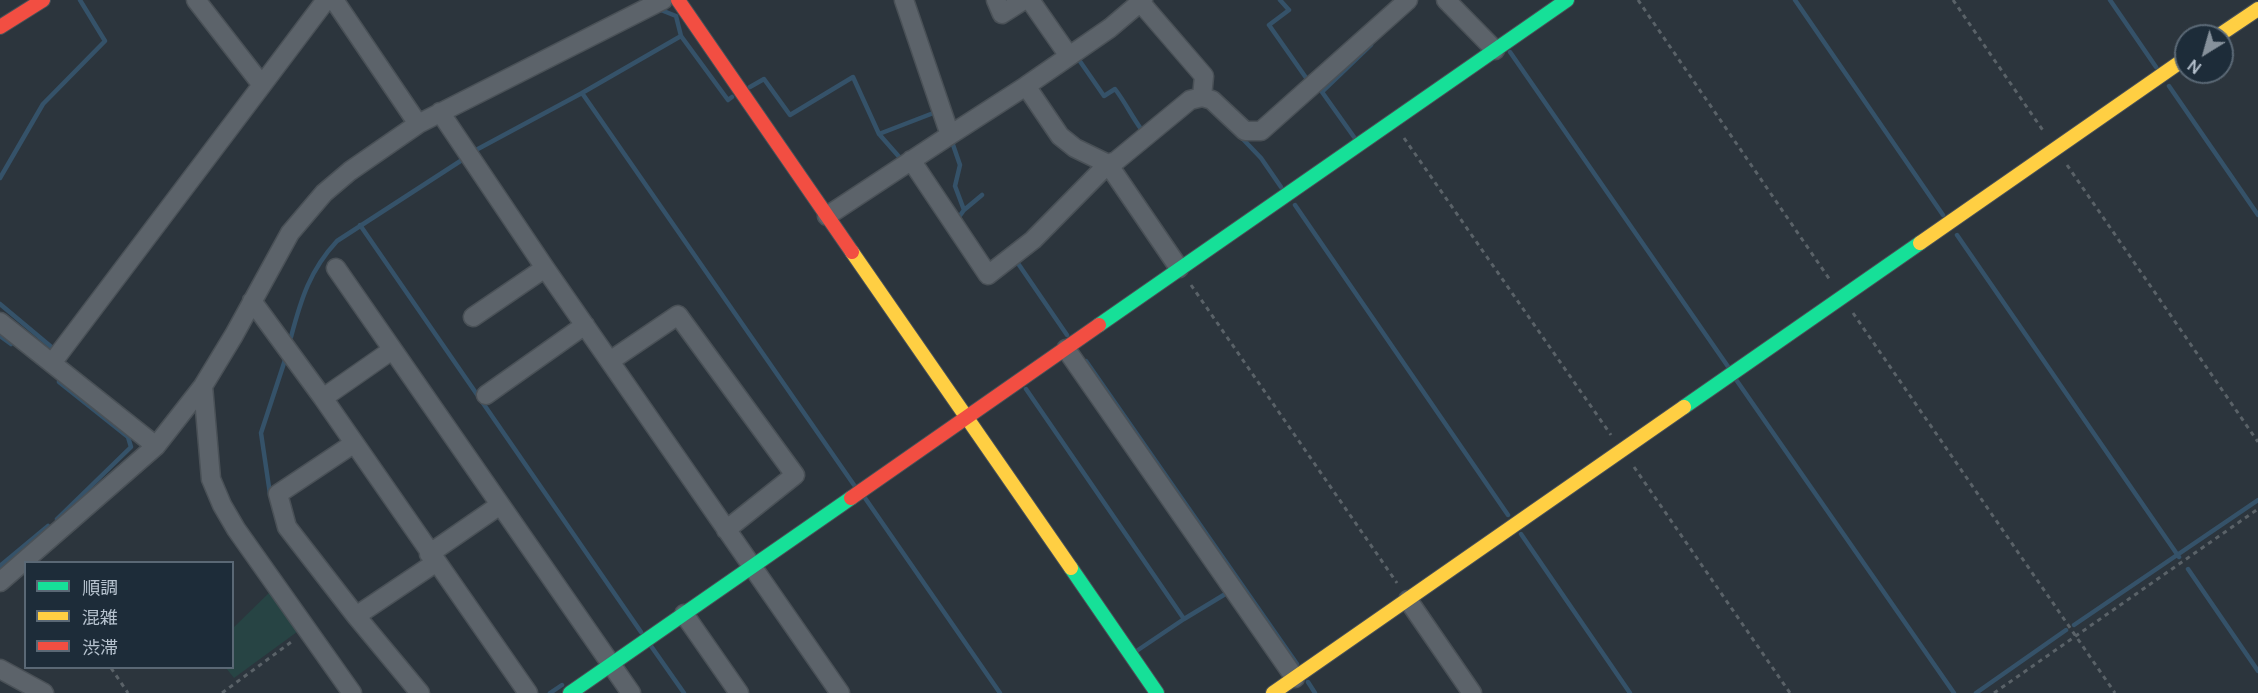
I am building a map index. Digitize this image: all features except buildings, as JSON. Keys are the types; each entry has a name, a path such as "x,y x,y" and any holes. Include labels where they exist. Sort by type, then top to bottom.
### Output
{"street":[{"path":"0,27 43,0"},
{"path":"196,0 262,85"},
{"path":"24,561 156,446 203,386 290,233 324,193 350,171 418,124 663,0"},
{"path":"678,0 1157,693"},
{"path":"904,0 950,135"},
{"path":"996,0 1002,14 1024,0"},
{"path":"1030,0 1069,56"},
{"path":"910,160 988,275 1033,240 1108,164 1116,161 1190,100 1202,97 1212,100 1245,131 1261,131 1408,0"},
{"path":"1446,0 1495,50"},
{"path":"570,693 1567,0"},
{"path":"827,216 1026,86 1110,27 1142,1 1204,76 1202,97"},
{"path":"52,363 262,85 335,2 418,124"},
{"path":"2234,25 2258,9"},
{"path":"1273,693 2174,66"},
{"path":"1026,86 1060,136 1075,148 1108,164 1179,268"},
{"path":"440,112 545,268 840,693"},
{"path":"336,268 631,693"},
{"path":"473,317 545,268"},
{"path":"252,301 323,398 528,693"},
{"path":"610,361 678,315 795,475 726,530"},
{"path":"0,322 156,446"},
{"path":"486,394 585,325"},
{"path":"1066,349 1295,678"},
{"path":"323,398 393,350"},
{"path":"203,386 211,480 222,505 236,529 352,693"},
{"path":"353,444 278,494 287,527 356,616 420,693"},
{"path":"356,616 500,505"},
{"path":"0,582 24,561"},
{"path":"1408,600 1472,693"},
{"path":"684,614 739,693"},
{"path":"0,669 44,693"}],"path":[{"path":"1638,0 2115,693"},
{"path":"1953,0 2258,442"},
{"path":"1393,123 1790,693"},
{"path":"1179,268 1408,600"},
{"path":"1994,693 2258,509"},
{"path":"224,692 308,630"},
{"path":"112,669 128,693"}],"green space":[{"path":"273,589 301,629 234,678 227,669 234,669 234,627"}],"waterway":[{"path":"0,178 43,104 105,41 80,0"},
{"path":"1280,0 1289,10 1269,25 1309,82"},
{"path":"1795,0 1943,215"},
{"path":"2110,0 2156,67"},
{"path":"661,10 676,16 681,36 728,100 732,97"},
{"path":"681,36 582,93 854,485"},
{"path":"1354,137 1322,92 1371,45"},
{"path":"1510,52 1729,368"},
{"path":"1077,57 1104,96 1115,89 1141,129"},
{"path":"750,87 764,79 790,115 853,77 879,134 936,112"},
{"path":"2169,86 2258,215"},
{"path":"476,150 582,93"},
{"path":"879,134 901,159"},
{"path":"1239,135 1261,158 1281,187"},
{"path":"951,139 960,165 955,186 964,210"},
{"path":"291,337 313,274 337,241 462,160"},
{"path":"956,221 964,210 982,195"},
{"path":"1295,205 1508,515"},
{"path":"360,225 641,632"},
{"path":"1957,235 2179,557"},
{"path":"1015,259 1067,335"},
{"path":"0,304 55,350"},
{"path":"0,336 11,344"},
{"path":"270,494 261,433 286,357"},
{"path":"1086,361 1297,664"},
{"path":"1737,381 1954,693"},
{"path":"57,519 131,447 128,437 59,382"},
{"path":"1026,389 1184,619 1227,593"},
{"path":"865,498 1000,693"},
{"path":"2074,625 2258,500"},
{"path":"0,566 48,526"},
{"path":"1521,534 1630,693"},
{"path":"2188,569 2258,671"},
{"path":"1138,650 1184,619"},
{"path":"1976,693 2066,630"},
{"path":"651,646 684,693"},
{"path":"1308,682 1315,693"},
{"path":"550,693 562,685"}],"traffic: fast":[{"path":"1099,325 1567,0"},
{"path":"1684,407 1920,243"},
{"path":"570,693 851,498"},
{"path":"1071,568 1157,693"}],"traffic: slow":[{"path":"2234,25 2258,9"},
{"path":"1920,243 2174,66"},
{"path":"852,252 1071,568"},
{"path":"1273,693 1684,407"}],"traffic: jam":[{"path":"0,27 43,0"},
{"path":"678,0 852,252"},
{"path":"851,498 1099,325"}]}
